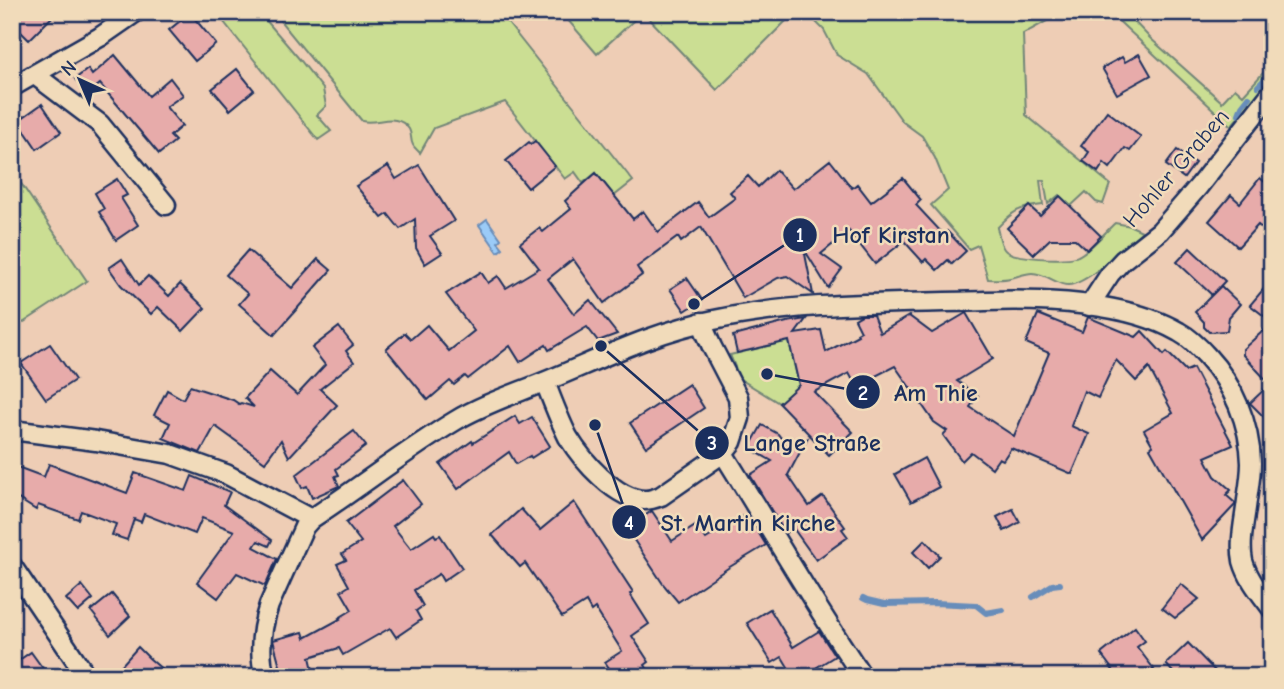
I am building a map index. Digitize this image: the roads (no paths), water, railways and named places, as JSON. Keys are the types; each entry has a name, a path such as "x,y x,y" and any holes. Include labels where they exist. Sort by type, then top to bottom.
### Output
{"street":[{"path":"21,78 100,37 136,12"},
{"path":"21,78 100,124 166,205"},
{"name":"Hohler Graben","path":"1089,306 1110,274 1123,260 1160,231 1199,186 1272,92"},
{"path":"265,677 260,651 264,618 304,527 312,519 456,420 497,400 671,331 701,322 776,310 1016,300 1089,306 1123,312 1149,318 1182,333 1207,356 1240,409 1250,446 1251,473 1243,536 1243,559 1254,583 1272,609"},
{"path":"545,382 576,448 597,472 627,496 644,500 661,496 723,453 732,442 740,418 738,397 701,322"},
{"path":"12,430 170,454 236,478 312,519"},
{"path":"723,453 825,621 863,677"},
{"path":"12,566 87,677"}],"water":[{"path":"487,219 501,239 498,242 503,248 498,252 479,225"}],"waterway":[{"path":"1258,86 1272,72"},
{"path":"1239,114 1249,97"},
{"path":"1033,597 1052,585 1060,584"},
{"path":"863,598 884,604 976,605 986,613 1003,610"}],"place":[{"name":"Hof Kirstan","path":"694,304"},
{"name":"Lange Straße","path":"601,346"},
{"name":"Am Thie","path":"767,374"},
{"name":"St. Martin Kirche","path":"595,425"}]}
